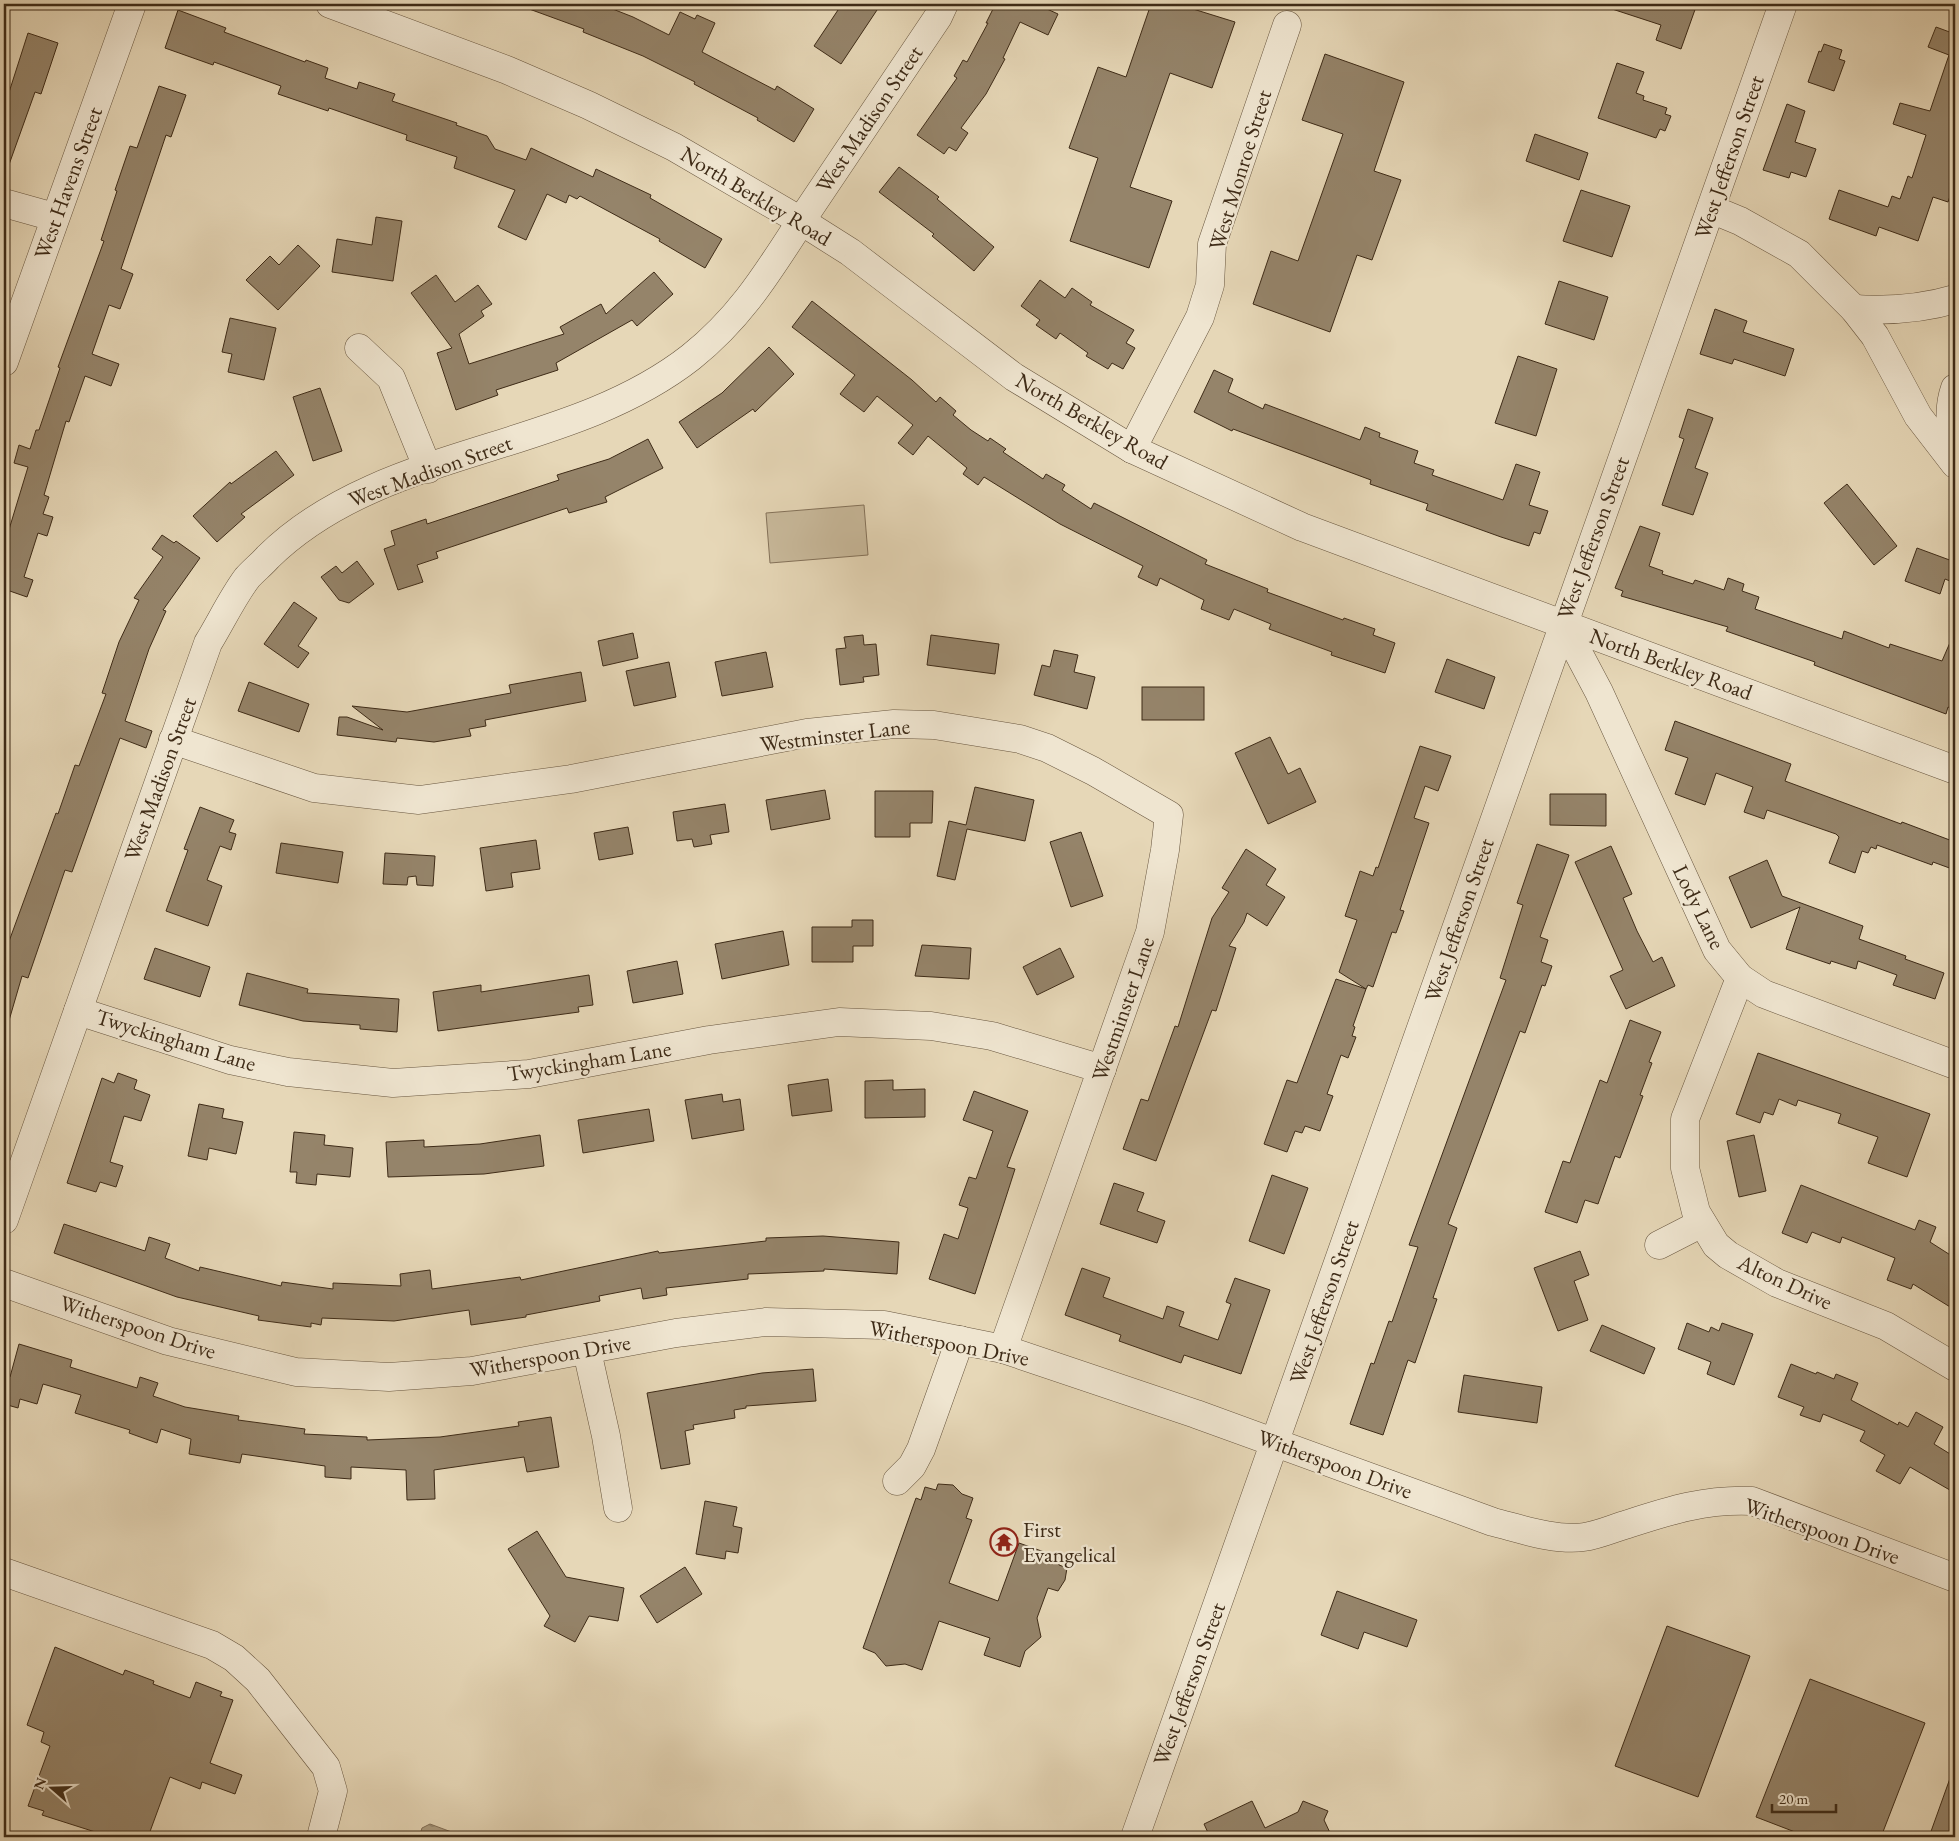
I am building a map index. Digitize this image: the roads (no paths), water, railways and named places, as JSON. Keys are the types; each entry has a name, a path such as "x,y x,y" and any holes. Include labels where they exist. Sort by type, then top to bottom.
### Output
{"street":[{"name":"West Havens Street","path":"4,362 54,217 132,4"},
{"name":"North Berkley Road","path":"330,4 507,70 588,105 674,147 801,221 850,252 1014,377 1132,449 1302,527 1955,770"},
{"name":"West Madison Street","path":"4,1220 208,643 247,578 286,540 333,507 367,490 541,432 641,391 690,358 730,323 766,277 801,221 932,26 944,4"},
{"name":"West Jefferson Street","path":"1135,1837 1783,4"},
{"name":"West Monroe Street","path":"1132,449 1200,317 1210,285 1212,244 1287,25"},
{"path":"4,203 54,217"},
{"path":"1711,209 1740,220 1799,254 1854,309 1875,336 1918,416 1955,464"},
{"path":"1854,309 1882,310 1930,306 1955,299"},
{"path":"359,348 391,378 428,469"},
{"path":"1955,388 1951,399 1950,424 1955,447"},
{"name":"Lody Lane","path":"1563,624 1599,692 1717,950 1740,978 1764,994 1955,1065"},
{"name":"Westminster Lane","path":"174,740 314,788 420,800 571,779 807,733 894,724 934,725 1020,739 1047,748 1093,771 1169,816 1165,850 1150,932 1003,1349"},
{"name":"Alton Drive","path":"1740,978 1685,1119 1685,1168 1696,1212 1702,1223 1716,1245 1728,1256 1776,1283 1886,1326 1955,1367"},
{"name":"Twyckingham Lane","path":"78,1010 230,1060 288,1072 393,1084 529,1074 709,1040 839,1022 931,1026 992,1036 1102,1070"},
{"path":"1659,1245 1702,1223"},
{"name":"Witherspoon Drive","path":"4,1282 168,1342 296,1372 390,1377 463,1372 676,1333 766,1322 884,1325 1003,1349 1275,1442 1493,1522 1526,1530 1565,1538 1584,1537 1692,1506 1722,1500 1752,1501 1955,1578"},
{"path":"897,1481 912,1466 921,1449 960,1340"},
{"path":"587,1350 606,1436 618,1508"},
{"path":"4,1572 212,1645 234,1658 258,1680 326,1767 333,1791 320,1837"}],"water":[{"path":"430,1824 465,1837 419,1837 422,1828"}],"place":[{"name":"First Evangelical","path":"1004,1542"}]}
